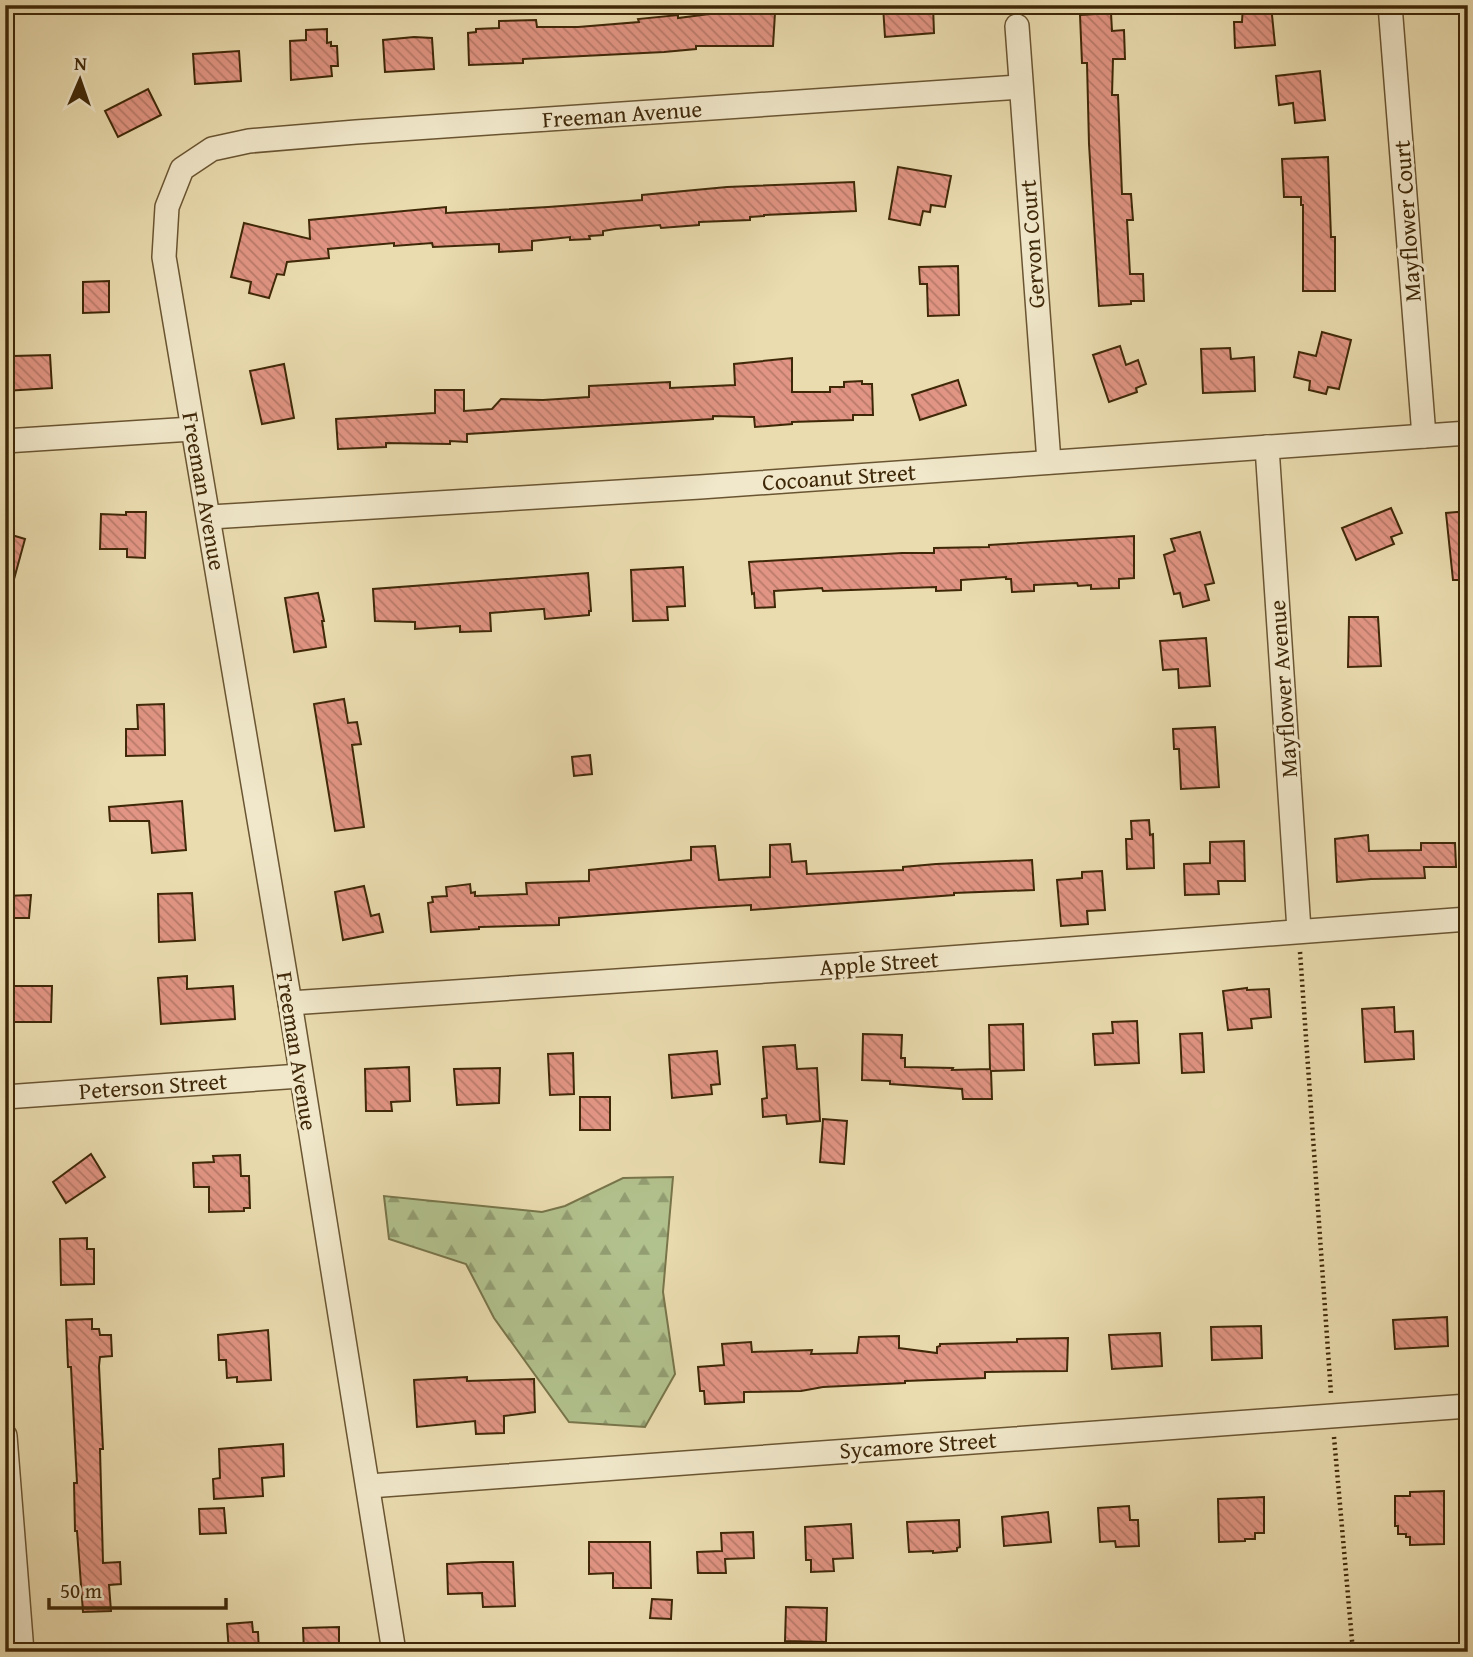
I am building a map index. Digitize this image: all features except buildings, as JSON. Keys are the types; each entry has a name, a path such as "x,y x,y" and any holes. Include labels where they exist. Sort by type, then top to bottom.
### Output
{"street":[{"name":"Mayflower Court","path":"1391,5 1424,436"},
{"name":"Gervon Court","path":"1017,26 1049,462"},
{"name":"Freeman Avenue","path":"394,1652 210,517 192,429 164,257 167,207 182,169 212,149 249,141 1020,88"},
{"path":"5,442 192,429"},
{"name":"Cocoanut Street","path":"210,517 1468,433"},
{"name":"Mayflower Avenue","path":"1267,447 1299,930"},
{"name":"Apple Street","path":"290,1003 855,965 1468,919"},
{"name":"Peterson Street","path":"5,1097 300,1076"},
{"name":"Sycamore Street","path":"369,1486 1468,1406"},
{"path":"5,1436 22,1652"}],"path":[{"path":"1299,930 1332,1415 1353,1652"}],"green space":[{"path":"673,1177 663,1292 675,1374 645,1427 569,1422 494,1318 466,1264 389,1239 384,1196 542,1212 565,1206 623,1178"}]}
